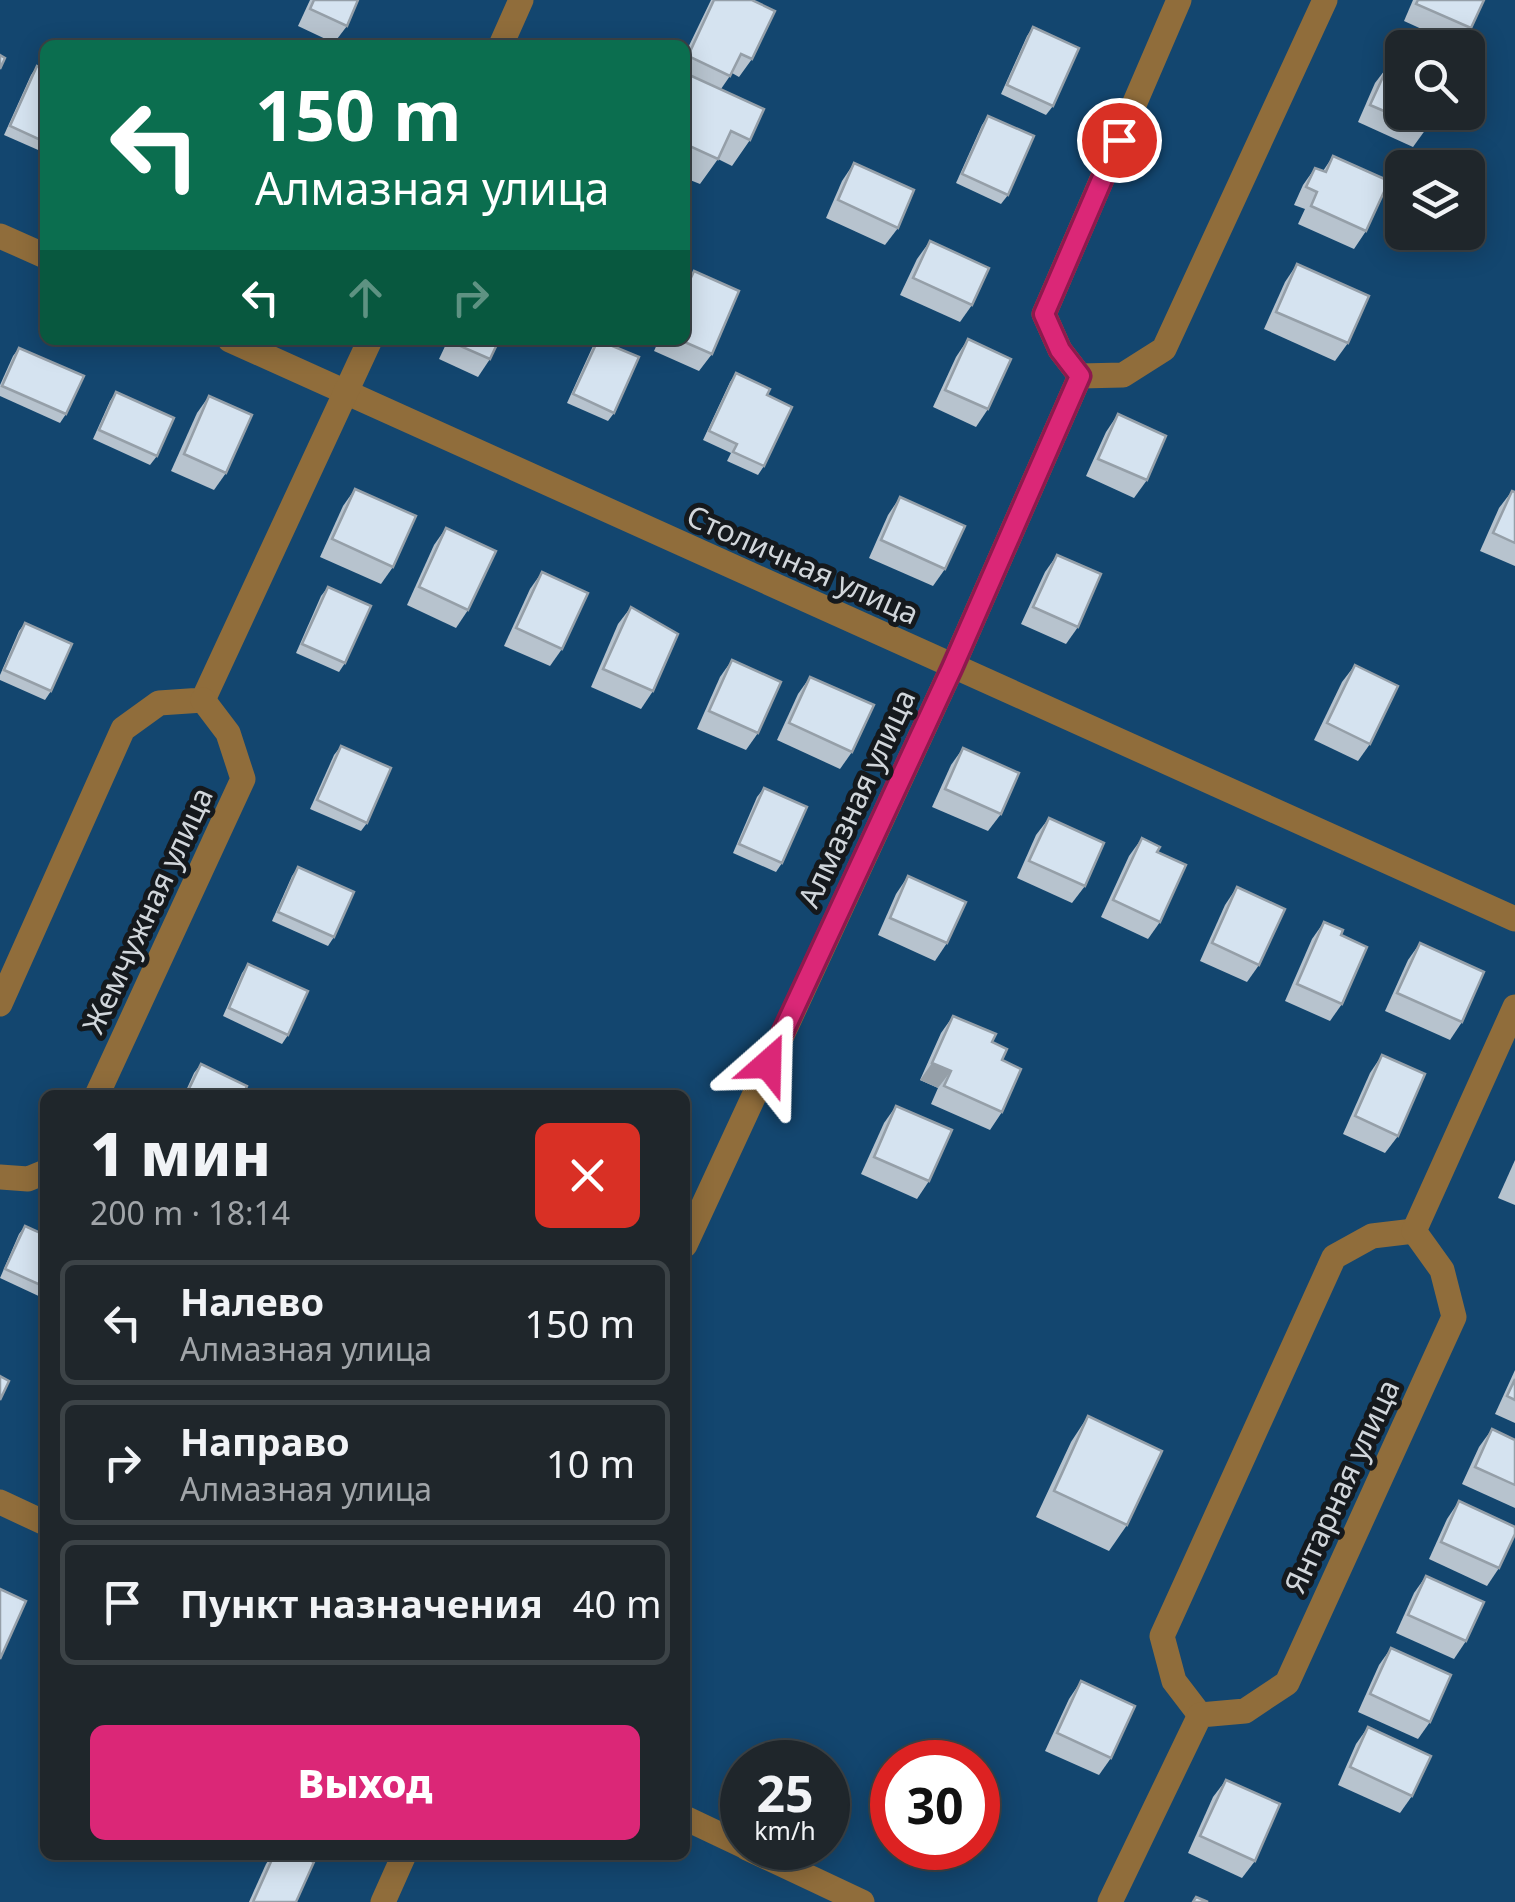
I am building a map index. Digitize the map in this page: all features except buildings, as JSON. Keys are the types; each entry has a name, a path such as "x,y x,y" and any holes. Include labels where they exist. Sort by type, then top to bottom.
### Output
{"street":[{"path":"503,40 521,0"},
{"path":"1178,0 1044,314 1060,350 1080,376 1124,375 1164,349 1325,0"},
{"path":"0,236 40,254"},
{"name":"Столичная улица","path":"241,345 1515,919"},
{"path":"0,1004 123,729 160,703 203,700 368,345"},
{"name":"Алмазная улица","path":"690,1233 952,668 1080,376"},
{"name":"Жемчужная улица","path":"99,1090 243,779 228,732 203,700"},
{"path":"1110,1902 1200,1715 1174,1681 1162,1636 1334,1257 1372,1236 1414,1231 1515,1007"},
{"path":"0,1177 28,1179 40,1174"},
{"name":"Янтарная улица","path":"1200,1715 1245,1711 1286,1683 1454,1317 1442,1270 1414,1231"},
{"path":"0,1502 40,1521"},
{"path":"690,1820 720,1834"},
{"path":"383,1902 402,1860"},
{"path":"795,1870 862,1902"}],"shaded area":[{"path":"0,0 1515,0 1515,1902 0,1902"}],"route":[{"path":"768,1064 952,668 1080,376 1060,350 1044,314 1119,140"}]}
